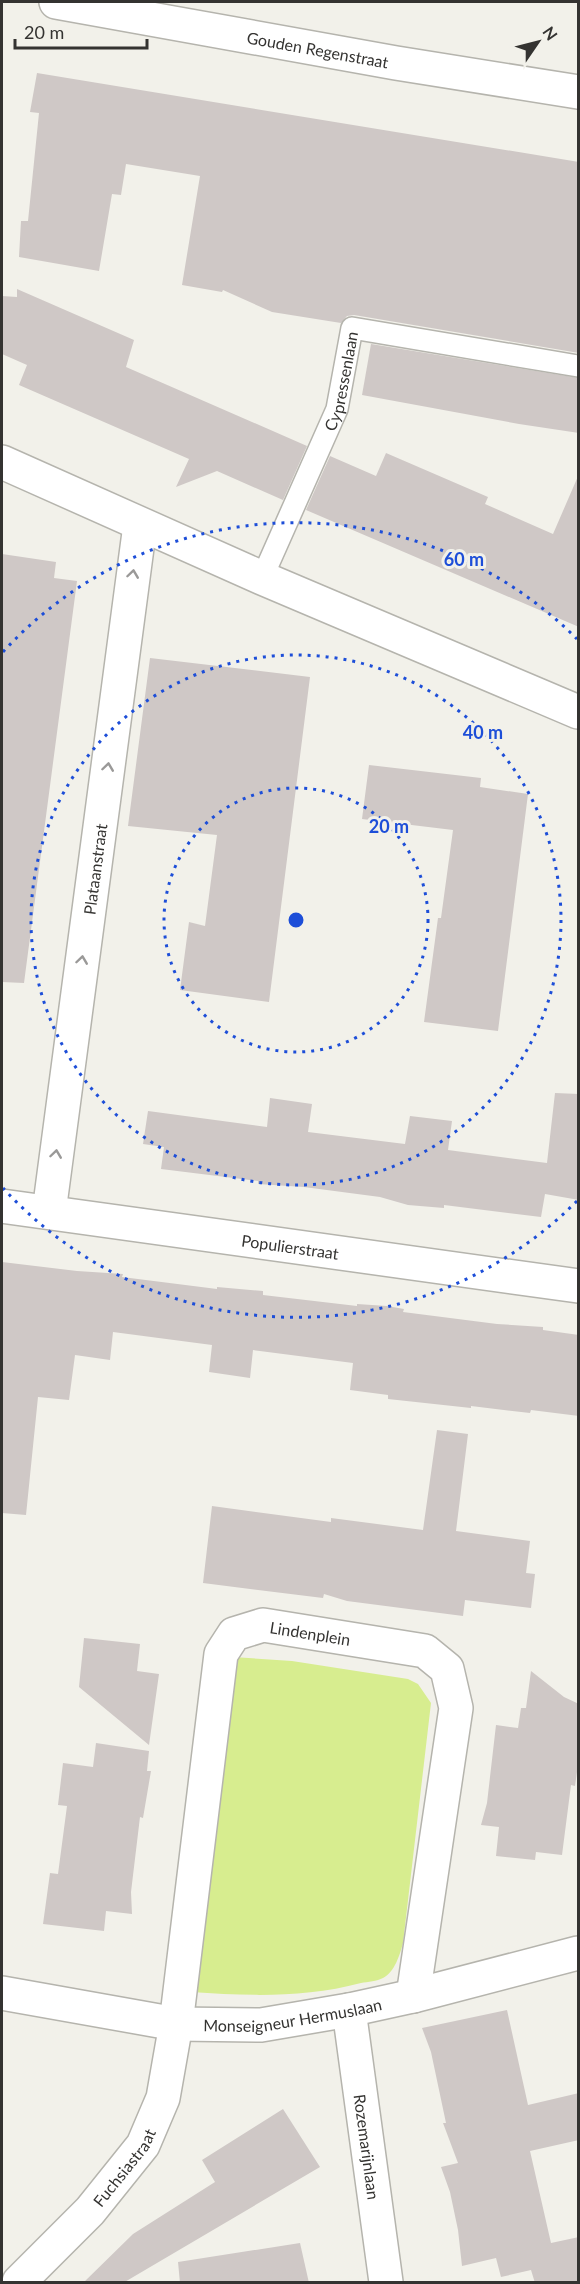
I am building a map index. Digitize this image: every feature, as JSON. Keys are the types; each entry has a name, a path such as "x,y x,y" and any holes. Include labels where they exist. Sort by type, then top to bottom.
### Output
{"street":[{"name":"Gouden Regenstraat","path":"56,2 396,63 579,92"},
{"path":"2,462 262,578 579,712"},
{"name":"Plataanstraat","path":"49,1212 140,525"},
{"name":"Populierstraat","path":"2,1206 579,1286"},
{"name":"Lindenplein","path":"176,2024 221,1654 234,1634 263,1625 425,1651 447,1670 456,1708 413,1996"},
{"name":"Monseigneur Hermuslaan","path":"2,1993 176,2024 261,2025 413,1996 579,1953"},
{"name":"Rozemarijnlaan","path":"349,2010 386,2283"},
{"name":"Fuchsiastraat","path":"19,2283 90,2211 143,2145 163,2098 176,2024"}],"lane":[{"name":"Cypressenlaan","path":"262,578 337,409 352,328 579,366"}],"green space":[{"path":"233,1657 292,1661 408,1679 418,1684 431,1703 403,1943 394,1967 383,1978 340,1988 298,1993 255,1995 191,1992"}],"building":[{"path":"37,73 579,162 579,353 354,315 347,316 341,323 272,312 223,290 222,292 182,285 200,176 126,164 121,195 112,194 99,271 19,257 21,221 28,221 39,113 30,112"},
{"path":"17,289 134,340 126,367 307,446 283,500 217,471 176,487 189,459 19,385 27,365 2,354 2,296 17,297"},
{"path":"371,344 579,378 579,433 362,395"},
{"path":"386,453 488,497 485,504 553,534 579,474 579,627 306,510 330,456 376,476"},
{"path":"2,554 56,562 54,578 77,581 24,983 2,982"},
{"path":"150,658 310,677 269,1002 180,990 189,922 205,926 217,835 128,826"},
{"path":"369,765 481,778 480,787 528,794 498,1031 424,1022 453,830 362,819"},
{"path":"555,1093 579,1094 579,1200 545,1194 541,1217 444,1205 444,1208 408,1205 380,1197 304,1187 258,1184 258,1181 161,1169 164,1147 143,1144 148,1111 267,1127 270,1098 312,1104 308,1132 405,1144 410,1116 452,1121 448,1150 547,1163"},
{"path":"2,1262 123,1274 122,1277 217,1289 217,1287 263,1291 263,1295 357,1306 357,1304 387,1306 404,1309 403,1312 497,1324 543,1327 543,1330 579,1335 579,1416 388,1399 388,1395 350,1390 353,1363 253,1350 250,1378 209,1372 212,1345 113,1332 110,1360 75,1355 69,1400 38,1397 26,1515 2,1513"},
{"path":"437,1430 468,1434 456,1531 530,1541 526,1573 535,1574 531,1608 465,1600 463,1616 347,1601 324,1594 323,1598 203,1583 212,1506 331,1522 331,1518 423,1530"},
{"path":"84,1638 140,1644 137,1671 159,1674 149,1745 79,1687"},
{"path":"531,1671 564,1697 579,1704 579,1758 575,1786 571,1785 562,1855 536,1852 535,1860 496,1856 499,1827 481,1825 487,1803 496,1725 518,1728 521,1708 526,1708"},
{"path":"96,1743 149,1751 147,1771 151,1771 143,1818 140,1817 131,1892 132,1914 106,1911 104,1931 43,1924 50,1873 58,1874 67,1806 58,1805 63,1763 93,1767"},
{"path":"507,2010 528,2105 579,2093 579,2140 530,2151 551,2243 579,2237 579,2283 535,2283 531,2270 501,2277 496,2258 462,2266 458,2230 450,2192 441,2167 458,2163 443,2123 446,2123 431,2052 422,2028"},
{"path":"283,2109 320,2167 123,2283 83,2283 133,2234 215,2182 202,2160"},
{"path":"300,2243 309,2283 180,2283 178,2262"}]}
